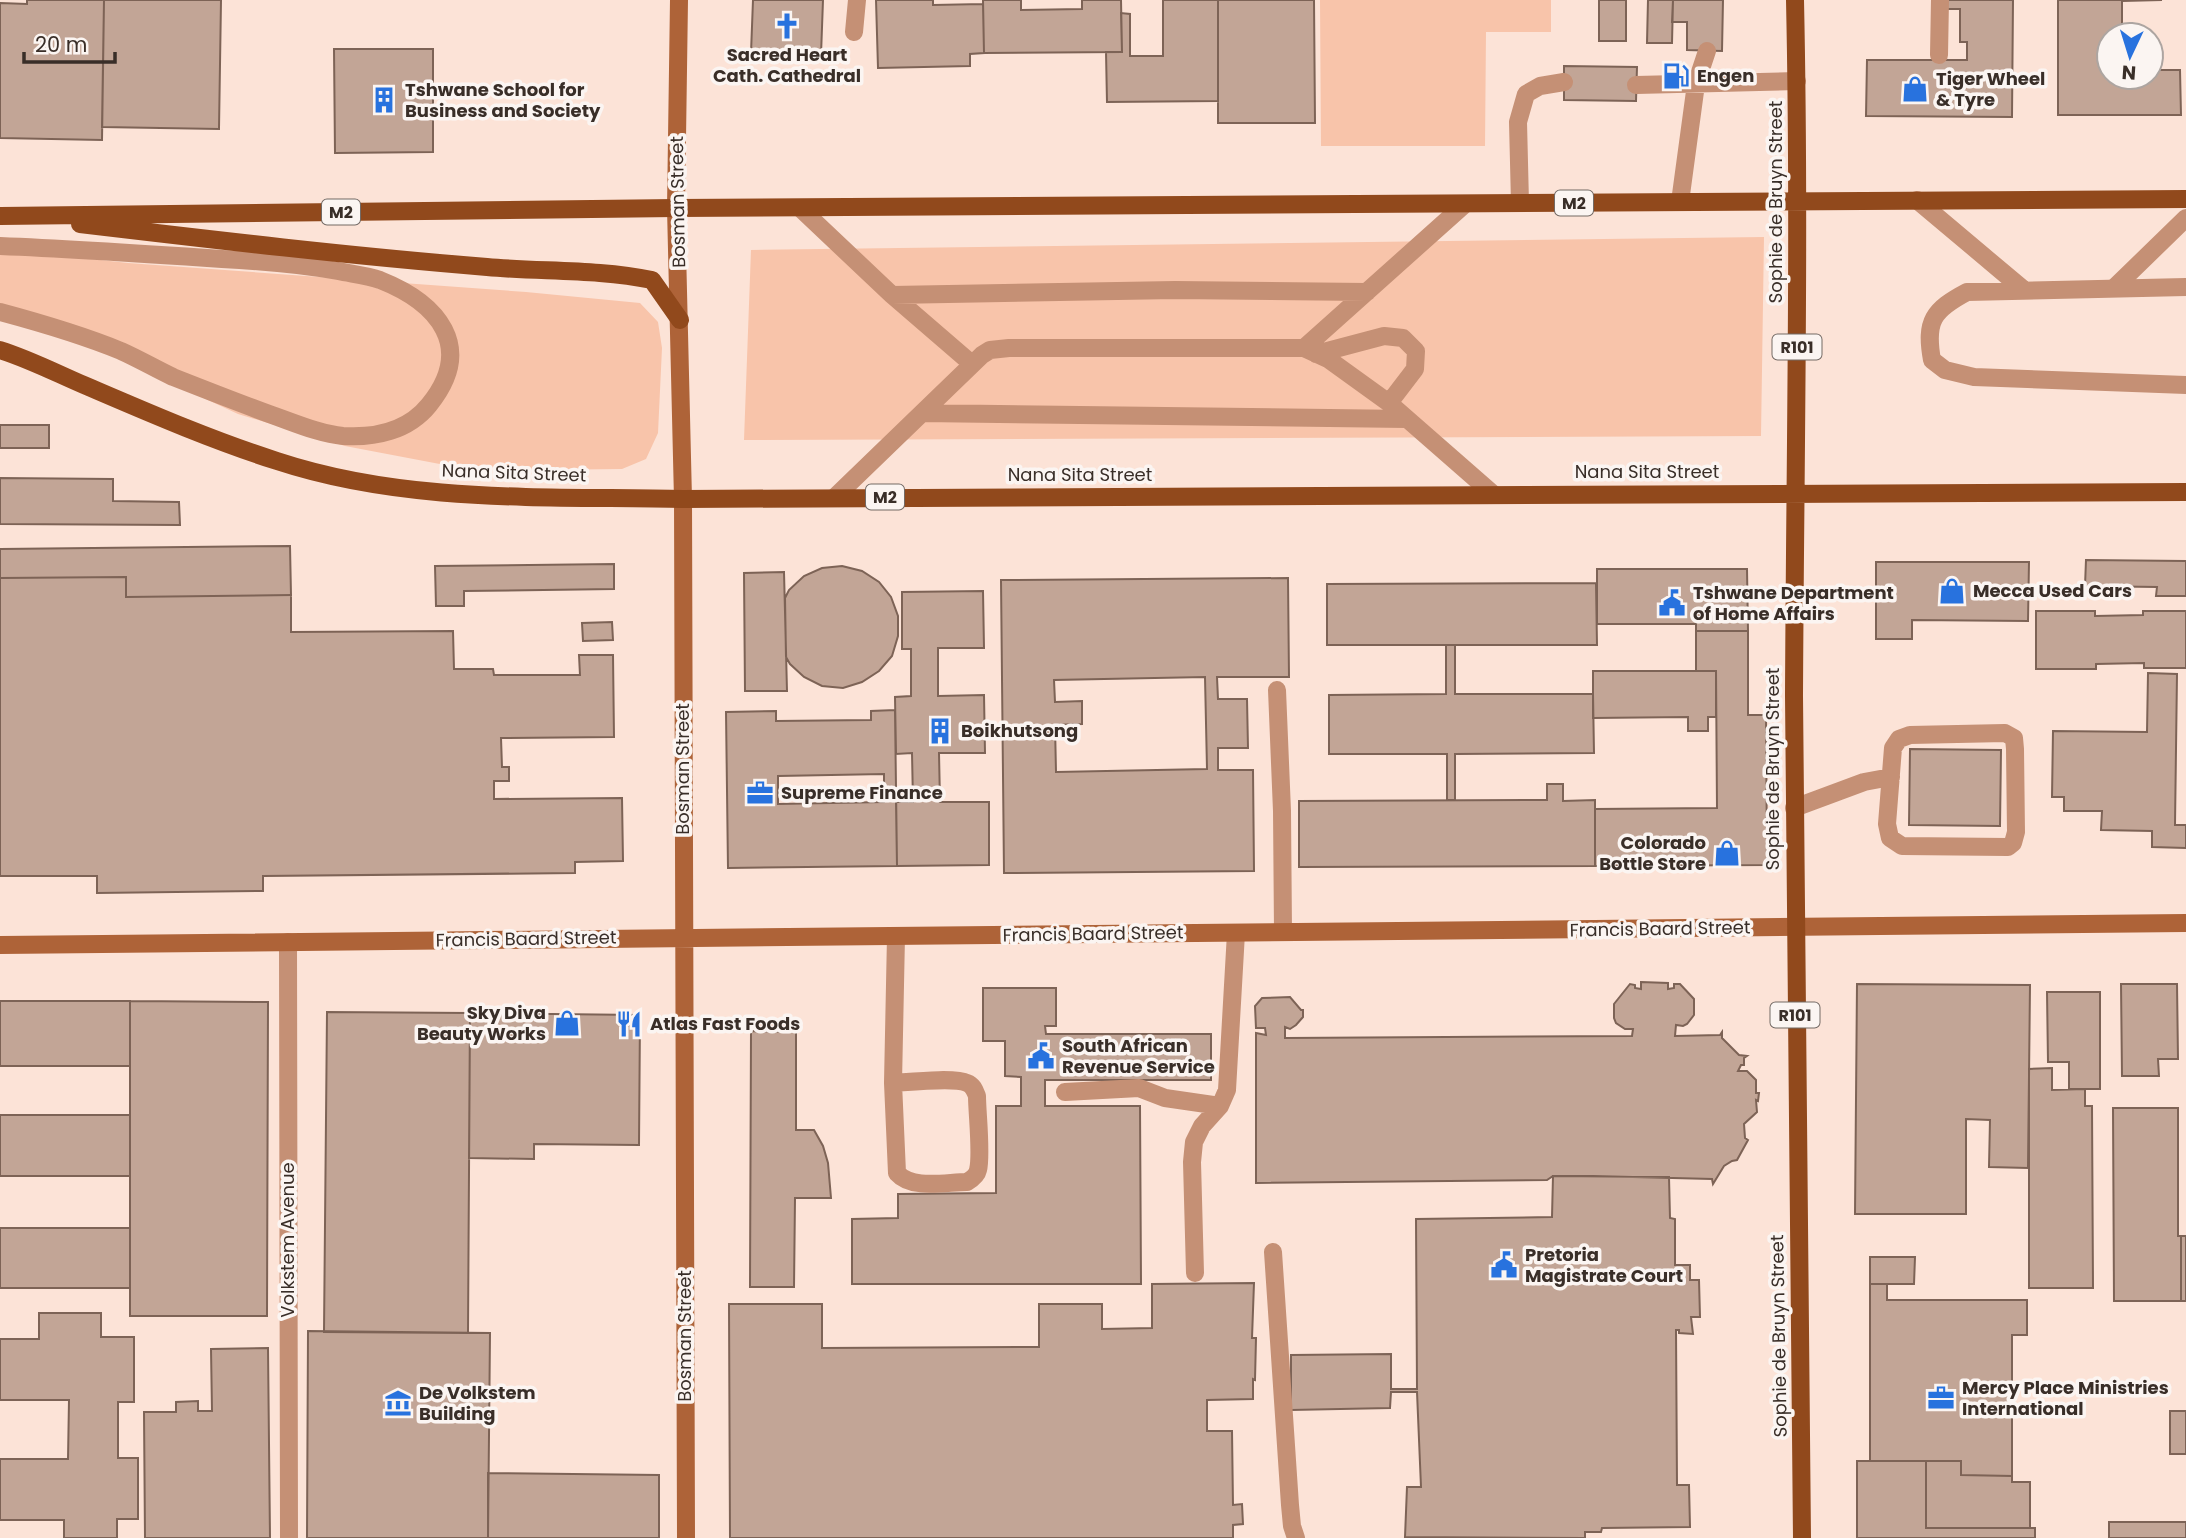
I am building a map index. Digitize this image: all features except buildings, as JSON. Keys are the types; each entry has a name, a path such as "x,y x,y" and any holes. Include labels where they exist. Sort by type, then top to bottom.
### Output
{"main road":[{"name":"Sophie de Bruyn Street","path":"1796,0 1798,201 1794,928 1802,1538"},
{"name":"M2","path":"3,216 676,208 2186,199"},
{"path":"3,216 489,268 638,277 652,281 680,320"},
{"name":"Nana Sita Street","path":"0,350 201,434 278,462 340,478 452,494 683,499 2186,492"}],"street":[{"name":"Bosman Street","path":"679,0 676,208 683,499 686,1538"},
{"path":"854,32 857,0"},
{"path":"1939,55 1940,0"},
{"path":"1680,202 1696,85 1707,51"},
{"path":"1636,85 1797,81"},
{"path":"1520,203 1518,122 1526,94 1540,86 1564,82"},
{"path":"1917,200 2024,290"},
{"path":"1310,351 1367,292 1465,204"},
{"path":"800,208 892,295 972,364"},
{"path":"2115,288 2186,218"},
{"path":"0,246 296,264 367,276 408,294 428,308 447,335 450,353 441,389 428,407 408,423 370,437 340,436 240,403 171,376 121,351 49,325 0,312"},
{"path":"2186,287 1968,292 1947,303 1932,320 1929,341 1933,360 1945,370 1974,377 2186,385"},
{"path":"892,295 1175,290 1367,292"},
{"path":"834,498 990,349 1310,351 1384,336 1403,338 1416,351 1415,369 1389,403"},
{"path":"1310,351 1335,364 1389,403 1493,494"},
{"path":"922,413 1407,419"},
{"path":"1277,690 1283,932"},
{"path":"2005,733 2014,738 2014,843 2008,847 1902,846 1890,838 1887,824 1891,777 1893,748 1899,739 1910,735 2005,733"},
{"path":"1794,808 1864,782 1891,777"},
{"name":"Francis Baard Street","path":"0,945 2186,923"},
{"path":"1195,1273 1192,1162 1194,1142 1202,1126 1220,1106 1227,1090 1236,933"},
{"path":"893,1083 955,1081 967,1082 975,1089 979,1169 974,1177 967,1182 912,1182 903,1180 897,1173 893,1083 896,936"},
{"name":"Volkstem Avenue","path":"288,942 289,1538"},
{"path":"1065,1092 1139,1088 1165,1098 1220,1106"},
{"path":"1273,1252 1290,1505 1296,1538"}],"shaded area":[{"path":"1320,0 1551,0 1551,32 1486,32 1485,146 1321,146"},
{"path":"1764,237 1761,436 744,440 751,250"},
{"path":"0,249 128,263 640,303 658,322 662,348 658,433 646,459 622,469 537,470 445,465 345,446 238,414 109,354 0,313"}],"place":[{"name":"Sacred Heart Cath. Cathedral","path":"787,26"},
{"name":"Engen","path":"1676,76"},
{"name":"Tiger Wheel & Tyre","path":"1915,89"},
{"name":"Tshwane School for Business and Society","path":"384,100"},
{"name":"Mecca Used Cars","path":"1952,591"},
{"name":"Tshwane Department of Home Affairs","path":"1672,603"},
{"name":"Boikhutsong","path":"940,731"},
{"name":"Supreme Finance","path":"760,793"},
{"name":"Colorado Bottle Store","path":"1727,853"},
{"name":"Sky Diva Beauty Works","path":"567,1023"},
{"name":"Atlas Fast Foods","path":"629,1024"},
{"name":"South African Revenue Service","path":"1041,1056"},
{"name":"Pretoria Magistrate Court","path":"1504,1265"},
{"name":"Mercy Place Ministries International","path":"1941,1398"},
{"name":"De Volkstem Building","path":"398,1403"}]}
